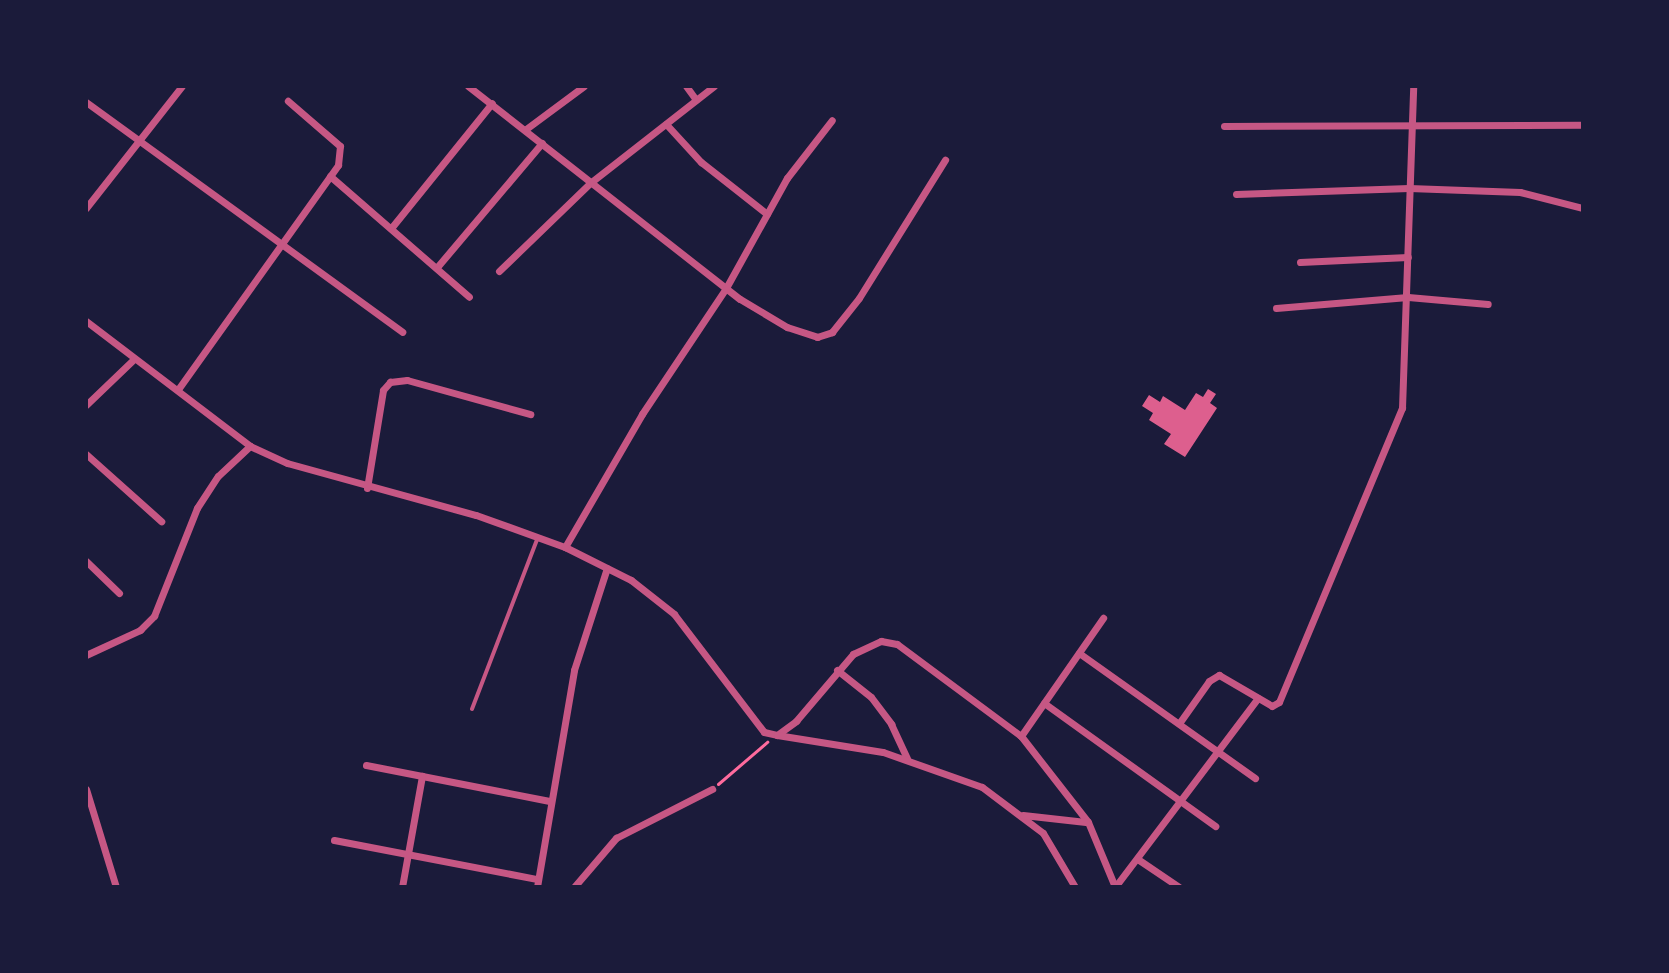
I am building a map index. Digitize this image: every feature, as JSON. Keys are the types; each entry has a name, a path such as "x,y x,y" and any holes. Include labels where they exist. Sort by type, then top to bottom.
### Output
{"street":[{"path":"86,208 142,143 182,86"},
{"path":"468,86 726,288 787,327 817,337 832,332 945,160"},
{"path":"526,129 584,86"},
{"path":"686,86 696,100"},
{"path":"499,271 590,183 714,86"},
{"path":"1180,722 1209,681 1219,675 1272,706 1279,702 1293,678 1402,408 1413,86"},
{"path":"179,388 279,243 338,165 340,146 288,101"},
{"path":"86,102 402,332"},
{"path":"392,227 492,103"},
{"path":"565,547 642,414 726,288 810,143 832,120"},
{"path":"666,124 701,162 767,214"},
{"path":"1224,126 1583,125"},
{"path":"438,266 542,143"},
{"path":"330,176 438,266 469,297"},
{"path":"1236,194 1409,188 1520,192 1583,208"},
{"path":"1300,262 1408,257"},
{"path":"1276,308 1408,297 1488,304"},
{"path":"86,321 133,360 179,388 250,446 367,488 476,515 565,547 607,568 674,614 764,732 907,759 982,787 1043,833 1075,887"},
{"path":"86,405 133,360"},
{"path":"367,488 383,390 390,382 407,380 530,414"},
{"path":"86,655 140,630 154,616 197,508 218,476 250,446"},
{"path":"86,454 161,521"},
{"path":"86,561 119,593"},
{"path":"334,840 537,883 574,670 607,568"},
{"path":"1021,736 1103,618"},
{"path":"777,735 796,721 837,670 865,647 881,641 897,644 1021,736 1088,822 1115,887 1139,860 1258,698"},
{"path":"1079,653 1220,750 1255,778"},
{"path":"837,670 871,697 907,759"},
{"path":"1044,703 1215,826"},
{"path":"366,765 550,801"},
{"path":"402,887 422,776"},
{"path":"86,789 116,887"},
{"path":"574,887 616,838 712,789"},
{"path":"1021,815 1088,822"},
{"path":"1139,860 1179,887"}],"lane":[{"path":"472,709 538,537"}],"path":[{"path":"712,789 777,735"}],"building":[{"path":"1208,389 1216,394 1210,403 1217,408 1185,457 1164,444 1171,434 1149,420 1153,413 1142,406 1149,395 1160,402 1163,396 1185,410 1196,393 1203,397"}]}
